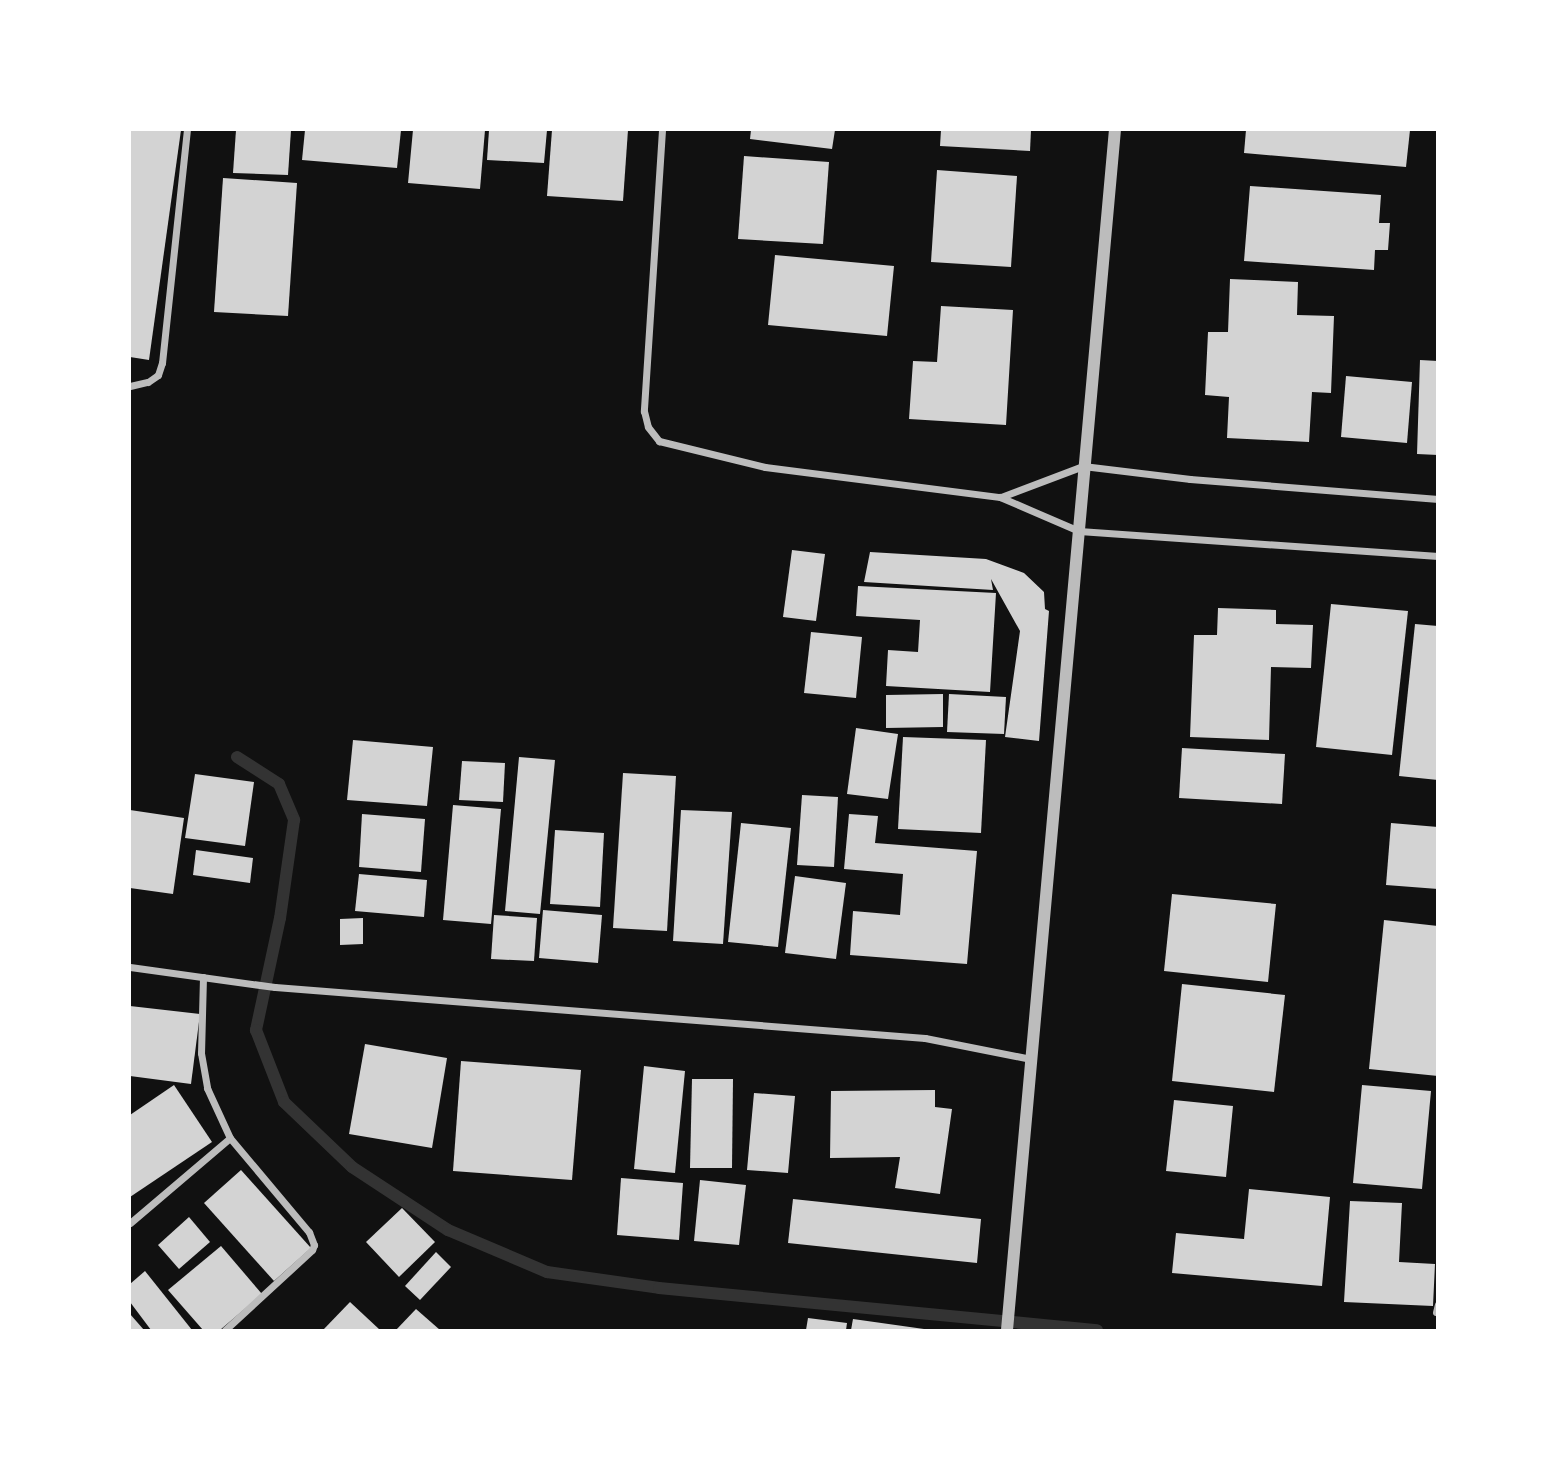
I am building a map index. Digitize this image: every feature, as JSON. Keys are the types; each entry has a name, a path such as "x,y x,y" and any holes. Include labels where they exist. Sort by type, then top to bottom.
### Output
{"street":[{"path":"130,386 149,382 158,374 162,363 187,130"},
{"path":"662,130 643,411 648,428 659,442 765,467 1000,498 1079,531 1437,556"},
{"path":"1007,1331 1115,130"},
{"path":"1000,498 1083,466 1190,479 1437,499"},
{"path":"130,967 284,987 925,1038 1031,1059"},
{"path":"203,977 201,1053 207,1088 230,1138 309,1231 314,1245 312,1250 225,1331"},
{"path":"130,1223 230,1138"}],"building":[{"path":"130,130 181,130 149,360 130,357"},
{"path":"236,130 291,130 288,175 233,173"},
{"path":"305,130 401,130 397,168 302,160"},
{"path":"413,130 485,130 480,189 408,183"},
{"path":"489,130 547,130 544,163 487,160"},
{"path":"552,130 628,130 623,201 547,196"},
{"path":"751,130 835,130 832,149 750,139"},
{"path":"941,130 1031,130 1030,151 940,146"},
{"path":"1246,130 1410,130 1406,167 1244,153"},
{"path":"744,156 829,162 823,244 738,239"},
{"path":"937,170 1017,176 1011,267 931,262"},
{"path":"223,178 297,183 288,316 214,312"},
{"path":"1250,186 1381,195 1379,223 1390,223 1388,250 1375,250 1374,270 1244,261"},
{"path":"775,255 894,266 887,336 768,325"},
{"path":"1230,279 1298,282 1297,315 1334,316 1331,393 1312,392 1309,442 1227,438 1229,397 1205,395 1208,332 1228,332"},
{"path":"941,306 1013,310 1006,425 909,419 913,361 937,362"},
{"path":"1420,360 1438,361 1438,455 1417,454"},
{"path":"1346,376 1412,382 1407,443 1341,437"},
{"path":"792,550 825,554 816,621 783,617"},
{"path":"870,552 986,559 1024,573 1044,592 1045,609 1049,611 1039,741 1005,737 1020,631 991,579 993,590 864,582"},
{"path":"858,586 996,593 990,692 886,686 888,650 918,652 920,620 856,616"},
{"path":"1331,604 1408,611 1392,755 1316,747"},
{"path":"1218,608 1276,610 1276,624 1313,625 1311,668 1271,667 1269,740 1190,737 1194,635 1217,635"},
{"path":"1415,624 1438,626 1438,780 1399,776"},
{"path":"811,632 862,637 856,698 804,693"},
{"path":"943,694 943,727 886,728 886,695"},
{"path":"949,694 1006,697 1004,734 947,732"},
{"path":"856,728 898,734 888,799 847,794"},
{"path":"903,737 986,740 981,833 898,829"},
{"path":"353,740 433,747 427,806 347,800"},
{"path":"1182,748 1285,754 1282,804 1179,798"},
{"path":"519,757 555,760 540,914 505,911"},
{"path":"462,761 505,763 503,802 459,800"},
{"path":"623,773 676,776 667,931 613,928"},
{"path":"195,774 254,782 245,846 185,838"},
{"path":"802,795 838,797 834,867 797,865"},
{"path":"453,805 501,809 491,924 443,920"},
{"path":"130,810 184,818 173,894 130,888"},
{"path":"681,810 732,812 723,944 673,941"},
{"path":"362,814 425,819 421,872 359,867"},
{"path":"849,814 878,816 875,843 977,851 967,964 850,955 853,911 900,915 903,874 844,869"},
{"path":"741,823 791,828 778,947 728,942"},
{"path":"1391,823 1438,827 1438,889 1386,885"},
{"path":"555,830 604,833 600,907 550,904"},
{"path":"196,850 253,858 250,883 193,875"},
{"path":"359,874 427,880 424,917 355,911"},
{"path":"795,876 846,883 836,959 785,953"},
{"path":"1172,894 1276,904 1268,982 1164,971"},
{"path":"543,910 602,915 598,963 539,958"},
{"path":"494,915 537,918 534,961 491,959"},
{"path":"363,918 363,944 340,945 340,919"},
{"path":"1384,920 1438,926 1438,1076 1369,1069"},
{"path":"1182,984 1285,995 1274,1092 1172,1081"},
{"path":"130,1006 200,1014 191,1084 130,1076"},
{"path":"365,1044 447,1058 432,1148 349,1134"},
{"path":"461,1061 581,1070 572,1180 453,1171"},
{"path":"644,1066 685,1071 675,1173 634,1169"},
{"path":"692,1079 733,1079 732,1168 690,1168"},
{"path":"174,1085 212,1142 130,1197 130,1115"},
{"path":"1362,1085 1431,1091 1422,1189 1353,1183"},
{"path":"935,1090 935,1107 952,1109 940,1194 895,1188 900,1157 830,1158 831,1091"},
{"path":"754,1093 795,1096 788,1173 747,1170"},
{"path":"1174,1100 1233,1106 1226,1177 1166,1171"},
{"path":"241,1170 311,1248 274,1281 204,1203"},
{"path":"621,1178 683,1183 679,1240 617,1235"},
{"path":"700,1180 746,1185 739,1245 694,1241"},
{"path":"1249,1189 1330,1197 1322,1286 1172,1273 1176,1233 1244,1239"},
{"path":"793,1199 981,1219 977,1263 788,1243"},
{"path":"1350,1201 1402,1203 1399,1262 1435,1264 1433,1306 1344,1302"},
{"path":"402,1208 435,1242 399,1277 366,1242"},
{"path":"189,1217 210,1242 179,1269 158,1245"},
{"path":"221,1246 262,1294 220,1330 203,1330 168,1290"},
{"path":"436,1252 451,1267 420,1300 405,1286"},
{"path":"145,1271 192,1330 151,1330 130,1302 130,1284"},
{"path":"350,1302 380,1330 323,1330"},
{"path":"416,1309 440,1330 396,1330"},
{"path":"130,1314 144,1330 130,1330"},
{"path":"808,1318 847,1323 846,1330 806,1330"},
{"path":"853,1319 924,1329 851,1330"}],"waterway":[{"path":"237,757 279,784 294,820 280,918 256,1030 284,1102 352,1167 448,1230 547,1272 659,1288 1097,1330"}]}
